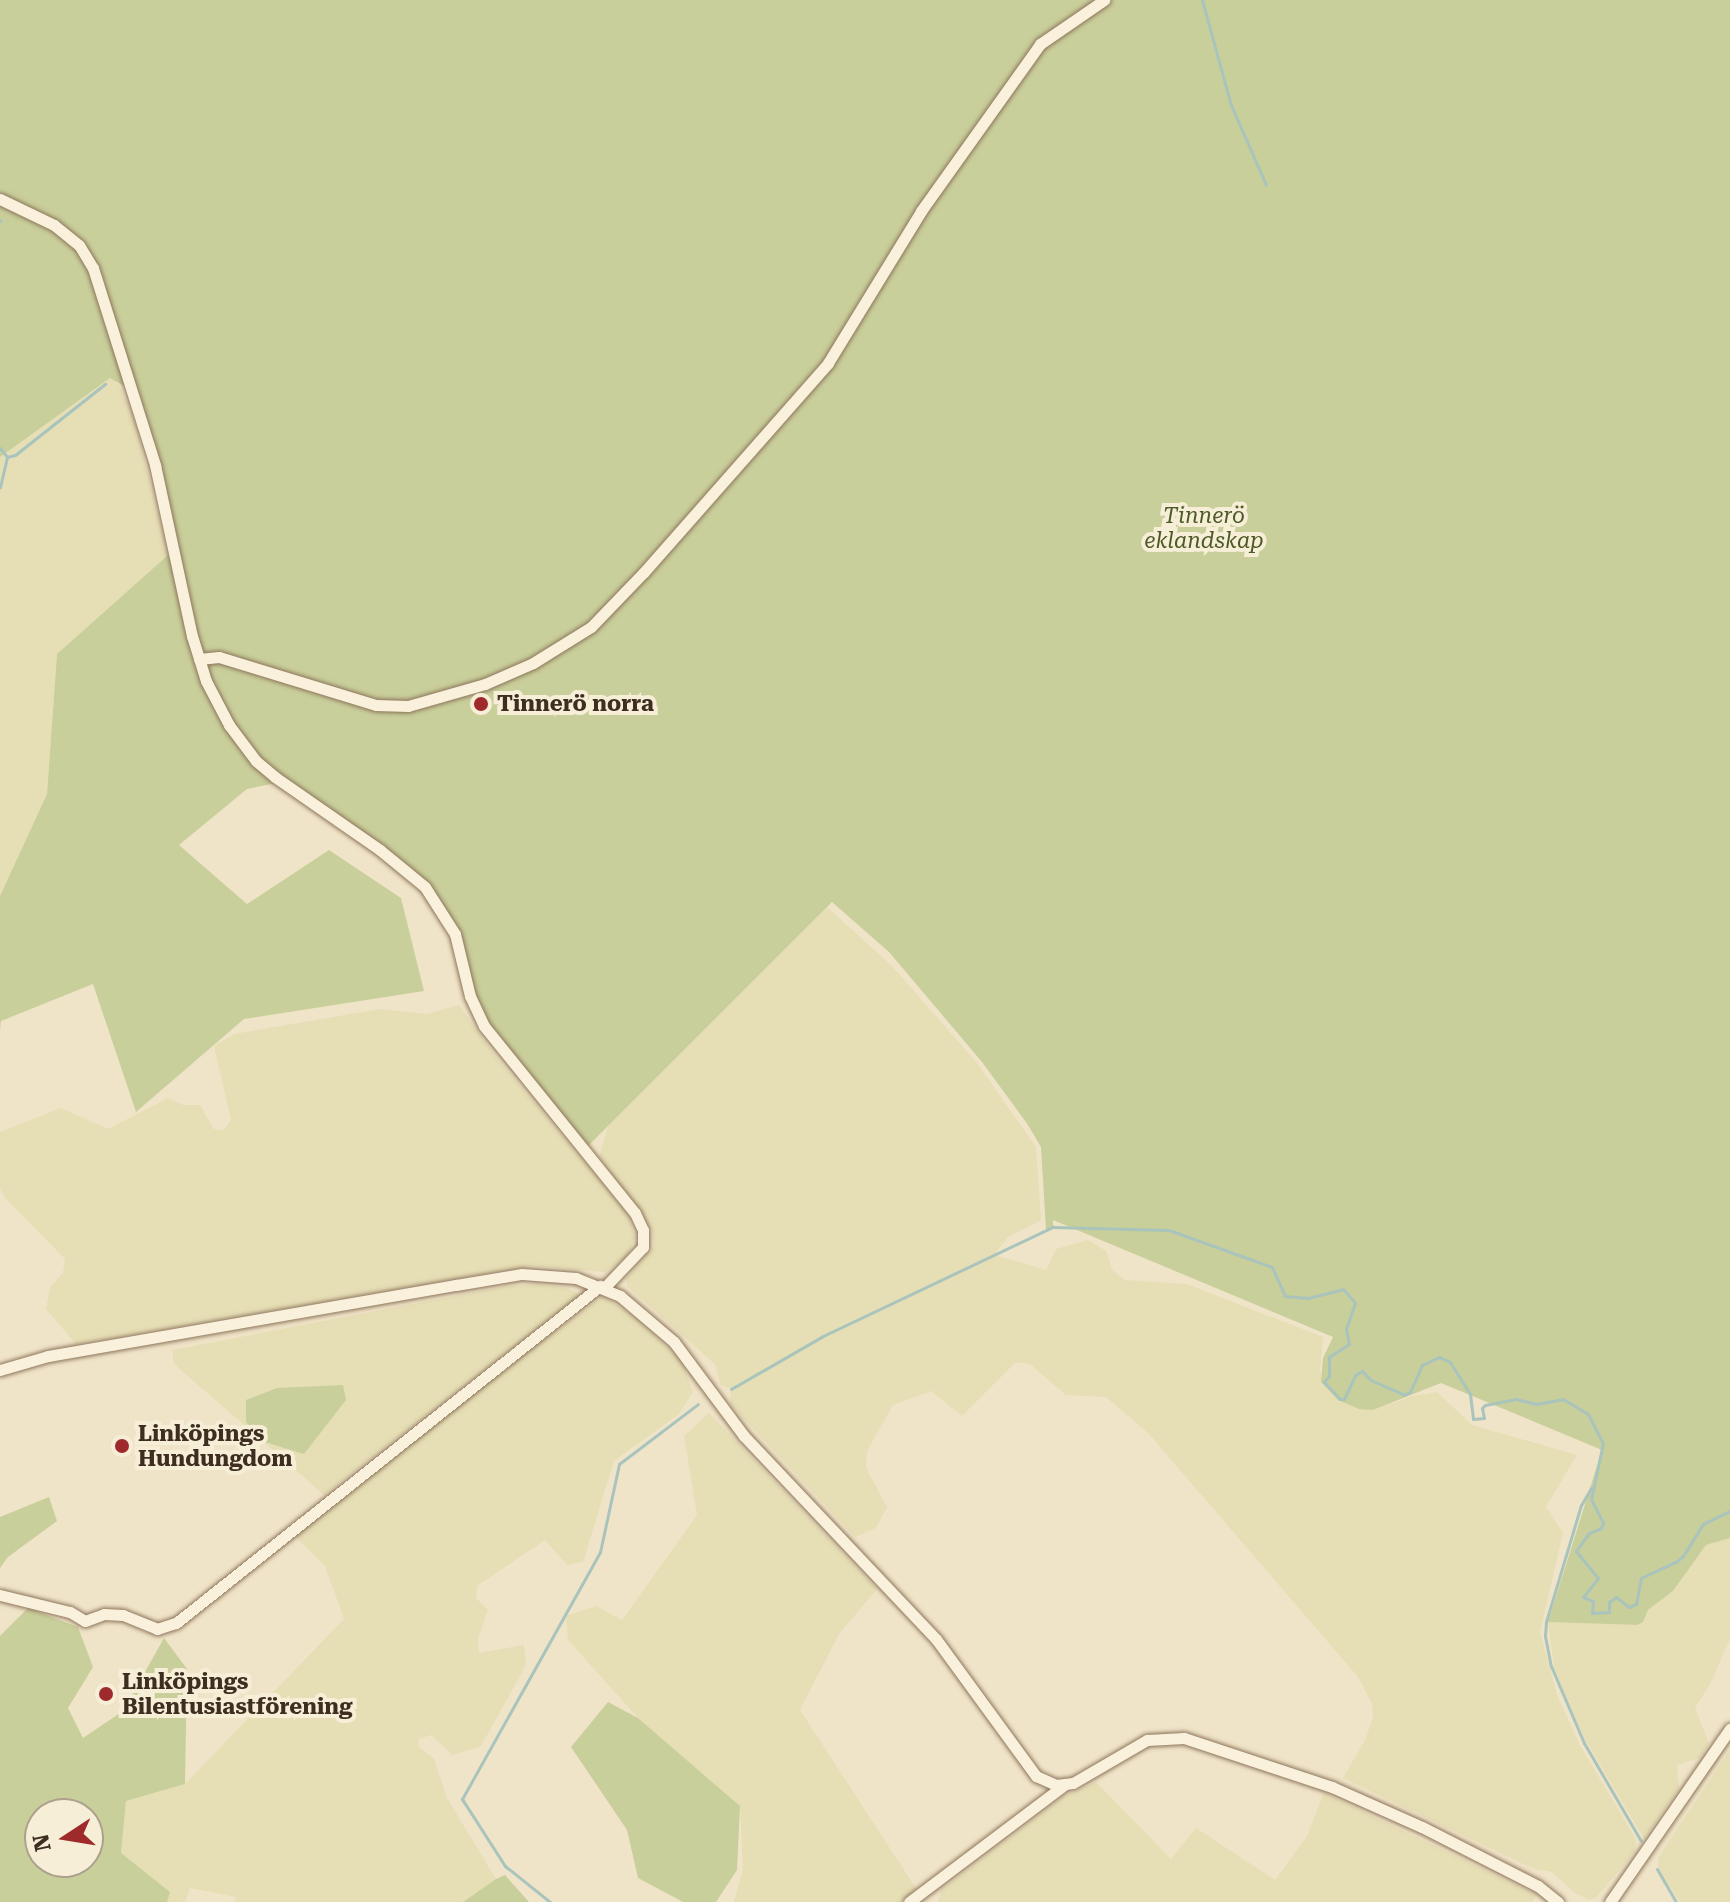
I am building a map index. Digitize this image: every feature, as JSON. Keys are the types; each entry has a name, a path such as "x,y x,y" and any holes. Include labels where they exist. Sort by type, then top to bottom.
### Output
{"street":[{"path":"199,659 219,657 376,705 408,706 485,684 533,663 591,627 687,525 828,363 921,211 1040,44 1104,0"},
{"path":"0,199 54,225 79,245 93,268 155,465 199,659 216,703 256,761 302,799 412,875 447,918 470,996 489,1035 626,1199 640,1222 643,1247 602,1287 176,1623 157,1629 123,1615 104,1614 85,1621 70,1612 0,1595"},
{"path":"0,1370 48,1356 522,1274 558,1274 602,1287 638,1308 674,1342 744,1436 936,1639 1036,1776 1045,1782 1064,1785"},
{"path":"1610,1902 1730,1729"},
{"path":"909,1902 1064,1785 1082,1779 1147,1740 1184,1738 1332,1787 1422,1827 1538,1886 1558,1902"}],"shaded area":[{"path":"0,207 86,343 121,389 136,425 168,555 57,654 47,794 0,896"},
{"path":"827,907 893,967 977,1063 1036,1147 1041,1220 1008,1237 994,1255 1046,1270 1056,1249 1088,1240 1106,1251 1112,1270 1125,1280 1187,1284 1323,1337 1320,1372 1373,1410 1413,1396 1437,1392 1472,1425 1577,1455 1546,1507 1563,1533 1540,1632 1557,1695 1581,1747 1636,1839 1635,1851 1597,1897 1589,1900 1575,1893 1552,1872 1534,1869 1343,1778 1365,1740 1373,1717 1372,1704 1358,1677 1149,1434 1106,1397 1066,1395 1030,1364 1016,1362 962,1416 931,1391 893,1405 867,1451 866,1468 887,1507 876,1528 855,1537 730,1404 731,1389 721,1385 715,1364 628,1287 626,1279 654,1245 652,1230 599,1157 608,1126"},
{"path":"459,1005 496,1057 629,1215 635,1238 627,1257 605,1272 532,1266 76,1344 46,1309 50,1288 63,1273 65,1259 5,1198 0,1188 0,1132 61,1108 108,1129 168,1098 183,1105 200,1105 214,1129 224,1130 231,1120 214,1046 234,1034 380,1009 427,1014"},
{"path":"538,1284 567,1288 580,1295 324,1495 174,1364 172,1350 507,1286"},
{"path":"603,1296 639,1320 682,1362 693,1392 679,1414 614,1461 583,1562 567,1565 545,1540 477,1586 476,1598 488,1610 478,1638 479,1653 524,1645 526,1665 481,1746 453,1755 431,1735 418,1739 419,1747 434,1759 447,1798 496,1879 463,1902 234,1902 236,1897 190,1888 185,1902 167,1902 169,1892 121,1854 126,1801 185,1784 344,1619 325,1566 295,1536 482,1386"},
{"path":"709,1413 877,1589 839,1634 800,1710 917,1890 901,1902 734,1902 743,1870 740,1806 638,1718 568,1640 566,1616 596,1606 622,1620 697,1515 684,1436"},
{"path":"1730,1538 1730,1639 1710,1684 1695,1708 1709,1743 1700,1758 1677,1765 1679,1788 1644,1839 1586,1741 1554,1667 1548,1622 1637,1625 1643,1621 1648,1610 1673,1591 1706,1545"},
{"path":"1730,1750 1730,1902 1680,1902 1659,1871 1658,1858"},
{"path":"1096,1782 1171,1859 1196,1828 1275,1880 1307,1836 1324,1793 1537,1895 1532,1902 938,1902 941,1890 1064,1796"}],"green space":[{"name":"Tinnerö eklandskap","path":"0,0 1730,0 1730,1538 1706,1545 1673,1591 1648,1610 1643,1622 1637,1625 1548,1622 1602,1450 1441,1383 1373,1410 1359,1409 1338,1400 1321,1382 1323,1358 1333,1337 1053,1220 1053,1227 1046,1230 1041,1147 1028,1125 982,1062 889,952 832,902 584,1150 489,1033 458,946 426,890 281,782 247,789 179,845 247,904 329,850 401,898 424,991 244,1019 136,1112 93,984 1,1021 0,1030 0,896 47,794 57,654 168,555 179,581 134,392 110,378 0,457"},
{"path":"343,1385 346,1400 304,1454 265,1442 246,1422 246,1400 277,1388"},
{"path":"49,1497 57,1521 8,1557 0,1568 0,1517"},
{"path":"28,1608 78,1627 93,1667 68,1708 83,1738 123,1711 164,1638 187,1669 185,1784 126,1801 121,1853 170,1892 167,1902 0,1902 0,1636"},
{"path":"608,1702 638,1718 740,1806 737,1870 716,1902 683,1902 638,1878 627,1830 571,1747"},
{"path":"505,1875 529,1902 463,1902 496,1879"}],"waterway":[{"path":"1202,0 1231,105 1266,185"},
{"path":"7,457 15,455 105,384"},
{"path":"0,448 7,457 0,487"},
{"path":"731,1389 823,1336 1053,1227 1169,1230 1272,1267 1285,1296 1308,1298 1343,1289 1355,1303 1346,1329 1349,1344 1329,1357 1329,1376 1324,1382 1340,1399 1344,1399 1355,1375 1362,1371 1371,1380 1404,1395 1410,1392 1422,1365 1439,1357 1450,1362 1470,1394 1473,1419 1484,1418 1482,1408 1485,1405 1516,1399 1536,1404 1563,1399 1588,1414 1603,1443 1591,1499 1603,1523 1601,1528 1589,1533 1576,1551 1598,1578 1583,1597 1593,1601 1592,1613 1609,1612 1609,1602 1616,1597 1629,1607 1636,1604 1641,1578 1676,1562 1703,1524 1730,1511"},
{"path":"550,1902 505,1866 462,1799 600,1552 619,1464 698,1404"},
{"path":"1591,1488 1581,1505 1546,1622 1545,1636 1551,1666 1584,1743 1641,1841"},
{"path":"1657,1869 1676,1902"}],"place":[{"name":"Tinnerö norra","path":"481,704"},
{"name":"Linköpings Hundungdom","path":"122,1446"},
{"name":"Linköpings Bilentusiastförening","path":"106,1694"}]}
